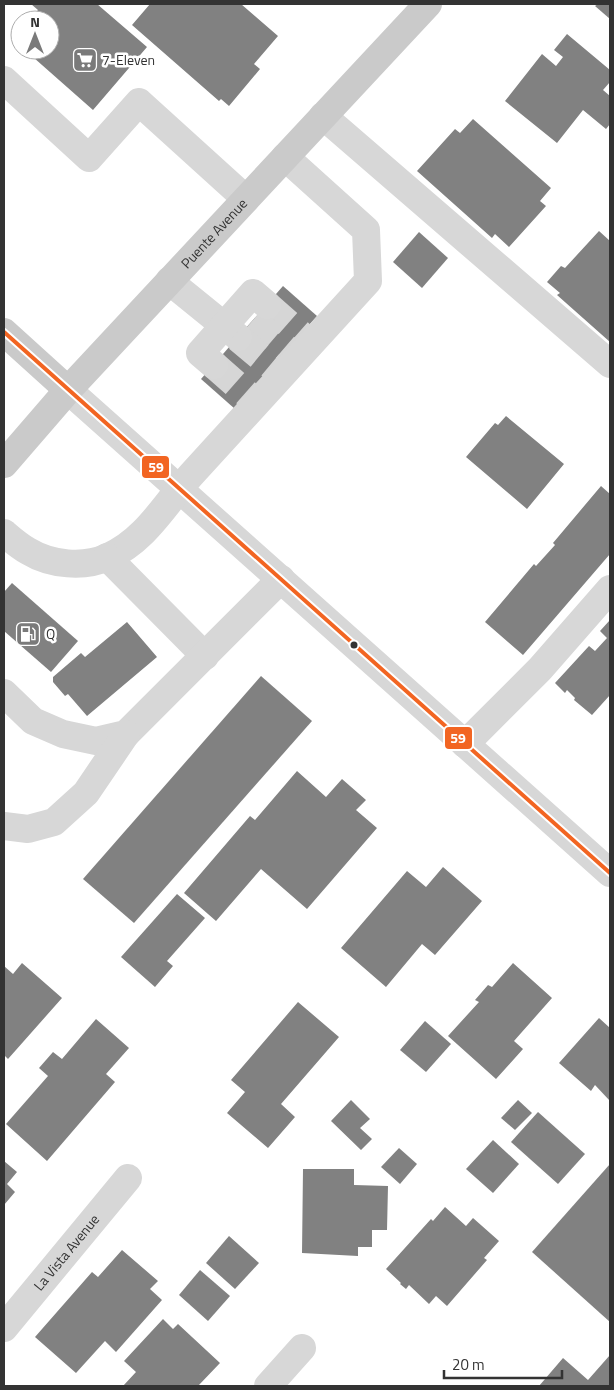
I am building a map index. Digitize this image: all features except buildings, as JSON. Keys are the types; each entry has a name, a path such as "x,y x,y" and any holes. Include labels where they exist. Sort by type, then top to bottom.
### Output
{"main road":[{"name":"Puente Avenue","path":"4,464 68,390 428,4"},
{"path":"4,332 68,390"}],"street":[{"path":"4,80 90,158 139,102 246,199"},
{"path":"323,116 610,364"},
{"path":"4,532 28,552 53,562 85,563 107,557 131,544 148,529 179,488 279,370 368,281 366,230 285,157"},
{"path":"170,281 234,332"},
{"path":"68,390 610,873"},
{"path":"107,557 205,656"},
{"path":"4,826 28,830 54,822 86,793 126,734 281,579"},
{"path":"465,744 540,669 610,589"},
{"path":"4,693 33,721 64,734 96,741 126,734"},
{"name":"La Vista Avenue","path":"4,1328 128,1178"},
{"path":"268,1386 302,1348"}],"tunnel":[{"path":"267,305 301,335"},
{"path":"253,320 288,350"},
{"path":"238,338 273,367"},
{"path":"214,365 248,395"}],"transit line":[{"name":"59","path":"4,332 610,873"}],"place":[{"name":"7-Eleven","path":"85,60"},
{"name":"Q","path":"28,634"}]}
